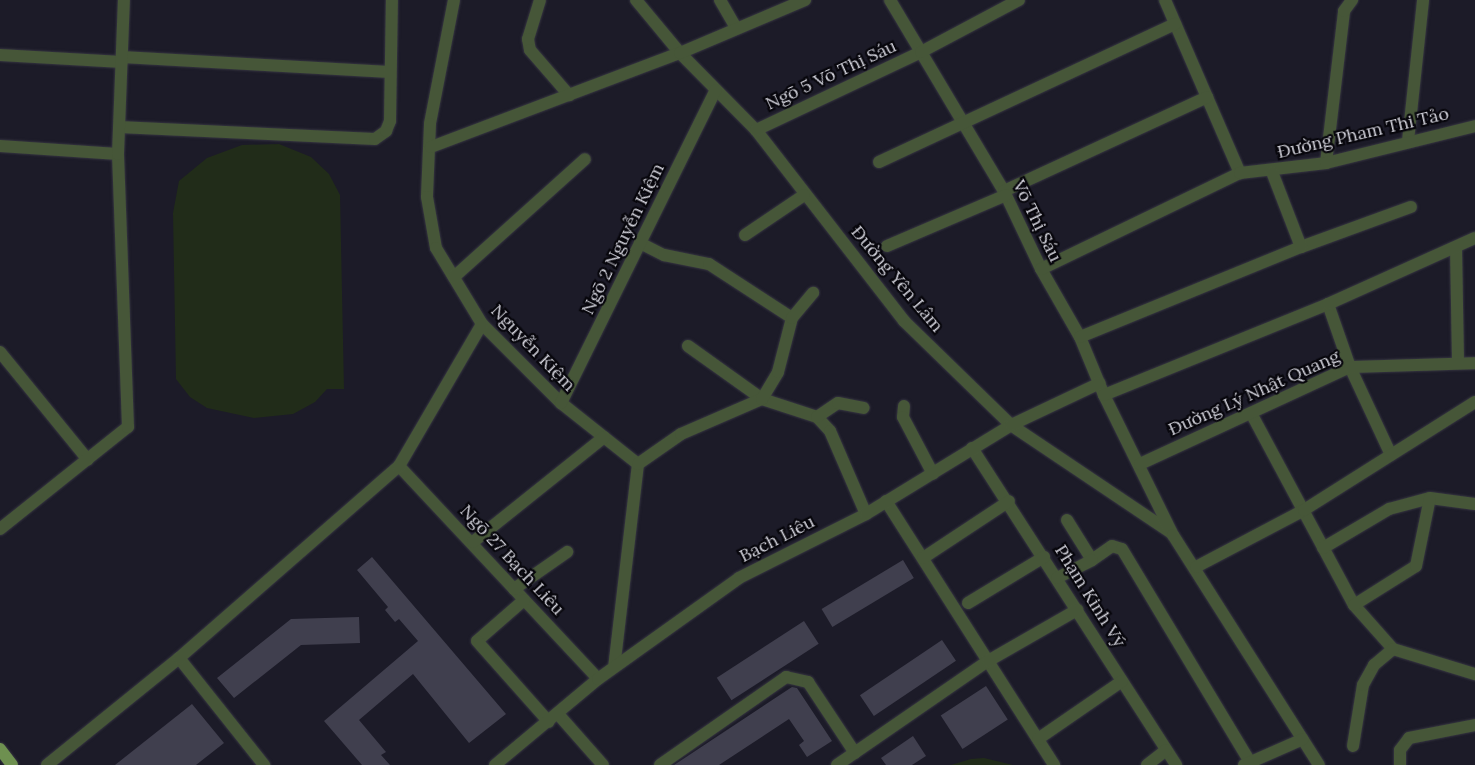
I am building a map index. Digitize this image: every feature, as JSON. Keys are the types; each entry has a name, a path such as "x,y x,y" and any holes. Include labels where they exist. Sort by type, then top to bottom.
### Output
{"main road":[{"path":"0,749 12,765"}],"street":[{"path":"0,529 128,427 118,154 124,0"},
{"path":"119,128 367,141 378,138 389,127 392,0"},
{"name":"Nguyễn Kiệm","path":"454,0 430,124 431,147 427,197 436,248 482,324 561,403 638,464"},
{"path":"540,0 528,39 530,50 569,95"},
{"name":"Đường Yên Lâm","path":"636,0 680,53 756,130 804,195 904,321 1011,425 1173,535"},
{"path":"720,0 736,28"},
{"path":"431,147 680,53 736,28 782,4 805,0"},
{"name":"Võ Thị Sáu","path":"890,0 962,125 1005,193 1041,269 1080,336 1102,389 1173,535"},
{"name":"Ngõ 5 Võ Thị Sáu","path":"756,130 921,52 1018,0"},
{"path":"1165,0 1240,173"},
{"path":"1326,163 1344,11 1352,0"},
{"path":"1408,141 1423,0"},
{"path":"879,162 962,125 1175,24"},
{"path":"0,55 390,72"},
{"name":"Ngõ 2 Nguyễn Kiệm","path":"561,403 716,90"},
{"path":"887,246 1005,193 1207,97"},
{"name":"Đường Pham Thi Tảo","path":"1041,269 1240,173 1272,172 1326,163 1408,141 1475,126"},
{"path":"0,146 118,154"},
{"path":"454,277 585,159"},
{"path":"1272,172 1301,248"},
{"path":"745,235 804,195"},
{"path":"1080,336 1410,207"},
{"name":"Bạch Liêu","path":"496,765 598,679 739,578 866,514 1011,425 1328,304 1396,270 1456,248 1475,238"},
{"path":"640,243 664,255 709,264 792,318"},
{"path":"1456,248 1458,363"},
{"path":"614,667 638,464 681,434 762,399 778,372 792,318 813,293"},
{"path":"1328,304 1350,367 1391,455"},
{"path":"47,765 179,658 400,466 482,324"},
{"path":"688,346 762,399 818,417 830,431 866,514"},
{"path":"0,352 88,460"},
{"name":"Đường Lý Nhật Quang","path":"1140,464 1350,367 1475,363"},
{"path":"1196,567 1304,510 1475,402"},
{"path":"818,417 838,403 864,408"},
{"path":"904,406 903,417 933,474"},
{"path":"1251,413 1354,605 1392,649 1475,674"},
{"path":"473,542 604,437"},
{"name":"Phạm Kinh Vỹ","path":"972,448 1009,501 1176,765"},
{"name":"Ngõ 27 Bạch Liêu","path":"400,466 473,542 598,679"},
{"path":"1323,548 1389,509 1430,498 1475,504"},
{"path":"1354,605 1416,566 1430,498"},
{"path":"886,501 1054,765"},
{"path":"923,558 1009,501"},
{"path":"1067,520 1092,560"},
{"path":"1173,535 1196,567 1319,765"},
{"path":"1057,578 1092,560 1112,546 1122,549 1247,764 1303,739"},
{"path":"514,589 567,552"},
{"path":"968,603 1044,556"},
{"path":"524,600 477,641 603,765"},
{"path":"837,765 988,661 1078,610"},
{"path":"1353,746 1363,685 1374,664 1392,649"},
{"path":"179,658 264,765"},
{"path":"660,765 786,676 808,682 855,753"},
{"path":"1038,739 1122,681"},
{"path":"1400,765 1400,750 1409,738 1475,725"},
{"path":"1147,765 1166,750"}],"green space":[{"path":"279,144 311,157 329,174 340,195 344,389 327,389 315,402 293,414 254,418 207,408 190,397 176,379 173,213 179,181 207,158 242,145"},
{"path":"984,758 1013,765 951,765 971,759"}],"building":[{"path":"372,557 506,714 469,743 413,674 359,720 386,752 381,755 390,765 362,765 324,721 418,641 399,619 395,622 385,610 388,607 357,570"},
{"path":"903,560 914,578 832,627 822,609"},
{"path":"359,617 360,643 301,645 234,698 217,678 291,619"},
{"path":"804,621 819,644 731,700 717,678"},
{"path":"942,640 956,661 874,716 860,695"},
{"path":"986,686 1008,720 962,749 941,715"},
{"path":"792,687 797,688 832,741 807,757 799,745 804,741 789,719 719,765 674,765"},
{"path":"192,704 224,743 196,765 115,765"},
{"path":"913,736 926,756 912,765 886,765 881,758"}]}
